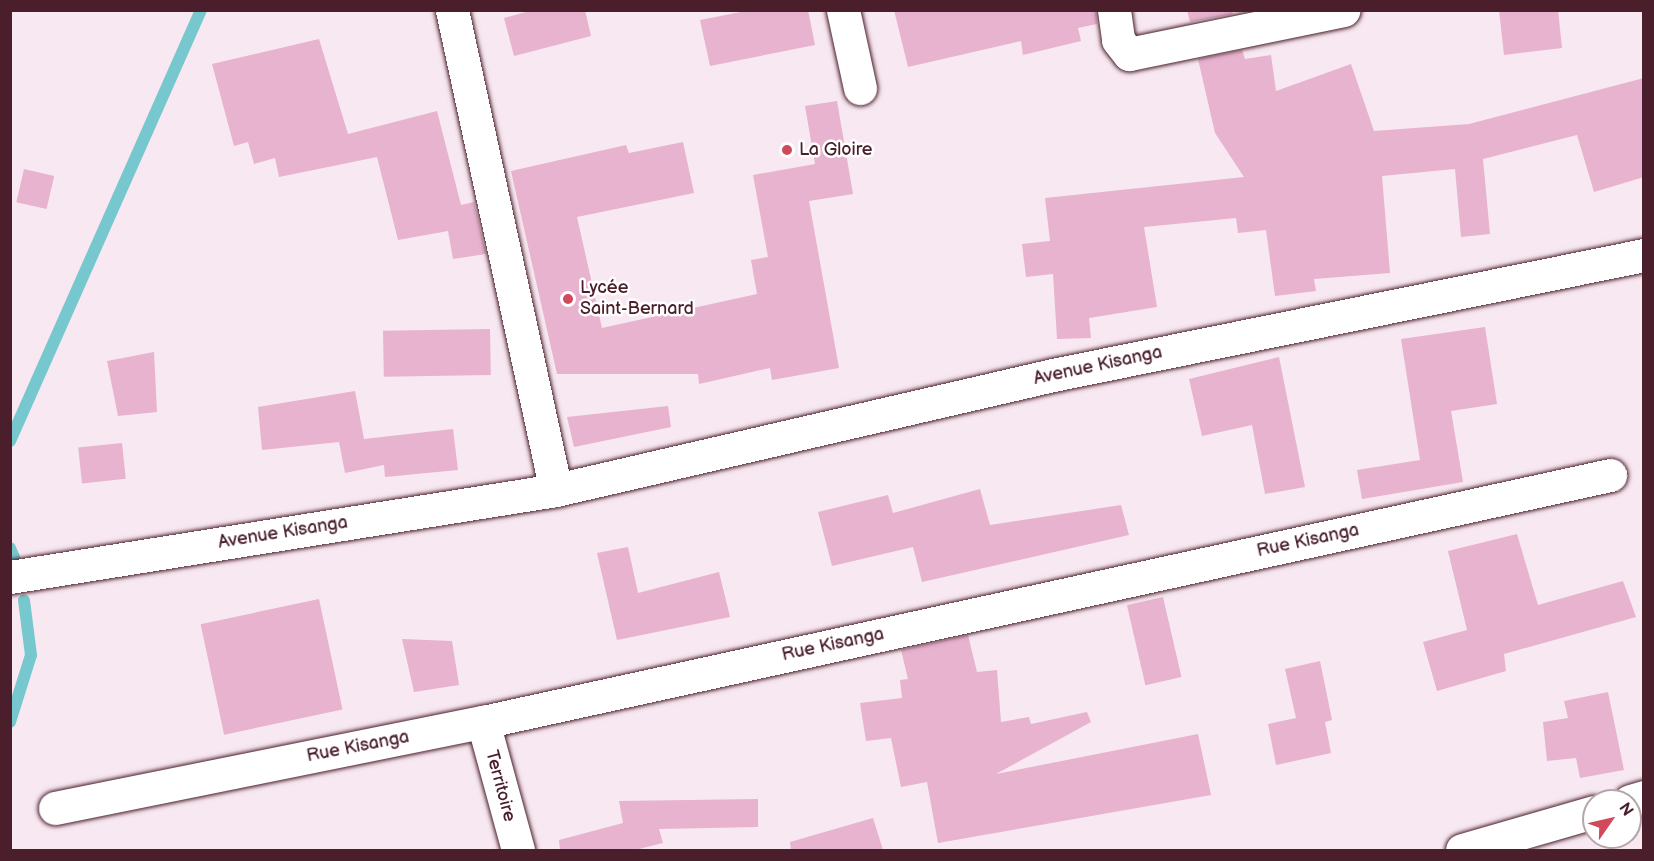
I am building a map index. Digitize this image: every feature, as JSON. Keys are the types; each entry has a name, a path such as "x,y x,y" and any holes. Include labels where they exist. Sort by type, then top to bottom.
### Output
{"street":[{"path":"452,10 556,490"},
{"path":"843,10 860,88"},
{"path":"1116,25 1124,51 1136,54 1344,10"},
{"name":"Avenue Kisanga","path":"10,577 556,490 1053,375 1644,255"},
{"name":"Rue Kisanga","path":"55,808 483,722 1610,475"},
{"name":"Territoire","path":"483,722 518,850"},
{"path":"1462,850 1582,815"}],"building":[{"path":"533,10 585,10 591,36 514,56 504,18"},
{"path":"751,10 808,10 815,45 710,66 700,20"},
{"path":"894,10 1096,10 1097,24 1078,28 1081,41 1023,55 1021,41 908,67"},
{"path":"1187,10 1232,10 1233,14 1190,22"},
{"path":"1499,10 1558,10 1562,48 1504,55"},
{"path":"319,39 348,134 437,111 461,205 474,202 486,254 453,259 448,231 398,240 377,157 279,177 275,158 254,164 248,142 234,146 212,64"},
{"path":"1242,50 1245,59 1271,55 1276,91 1351,64 1374,131 1469,124 1644,78 1644,177 1594,192 1577,135 1483,159 1490,234 1461,237 1455,169 1382,176 1390,273 1314,279 1316,291 1275,296 1266,230 1238,233 1236,218 1144,227 1157,307 1089,318 1091,338 1057,339 1053,274 1026,277 1022,244 1050,241 1045,198 1244,177 1215,133 1198,59"},
{"path":"837,101 853,194 809,201 839,368 772,380 770,368 699,384 698,374 557,374 511,171 626,145 629,153 683,142 694,193 577,217 602,328 757,294 751,260 768,257 753,175 815,164 805,106"},
{"path":"24,169 54,176 47,209 16,202"},
{"path":"1485,327 1497,404 1451,411 1463,482 1362,499 1357,470 1420,460 1401,339"},
{"path":"490,329 491,375 384,377 383,331"},
{"path":"154,352 157,412 118,416 107,361"},
{"path":"1279,357 1305,487 1265,494 1252,425 1202,436 1189,379"},
{"path":"355,391 364,439 453,429 458,470 385,477 384,465 345,473 339,442 262,450 258,407"},
{"path":"668,406 671,427 574,447 567,417"},
{"path":"122,443 126,479 82,483 78,448"},
{"path":"980,489 990,525 1121,505 1129,535 922,582 913,547 832,566 818,512 888,495 893,513"},
{"path":"1517,534 1538,605 1623,581 1636,617 1504,654 1506,671 1437,691 1423,642 1467,630 1448,551"},
{"path":"628,547 638,593 719,572 730,617 617,640 597,553"},
{"path":"1163,597 1181,677 1145,685 1127,605"},
{"path":"319,599 342,710 224,735 201,624"},
{"path":"968,635 977,672 997,670 1001,722 1029,717 1031,724 1087,712 1091,722 996,774 1198,734 1211,795 938,843 927,782 901,787 891,738 866,741 860,703 902,698 900,680 908,679 901,650"},
{"path":"402,639 452,641 459,685 414,692"},
{"path":"1320,661 1332,720 1325,722 1331,753 1276,765 1268,724 1296,718 1285,669"},
{"path":"1608,692 1624,770 1580,778 1576,758 1547,761 1543,722 1568,718 1564,701"},
{"path":"758,799 758,827 659,829 663,843 635,850 560,850 559,840 623,823 619,801"},
{"path":"873,818 883,850 791,850 790,842"}],"waterway":[{"path":"10,441 201,10"},
{"path":"10,548 16,562"},
{"path":"10,722 31,655 24,600"}],"place":[{"name":"La Gloire","path":"787,150"},
{"name":"Lycée Saint-Bernard","path":"568,299"}]}
